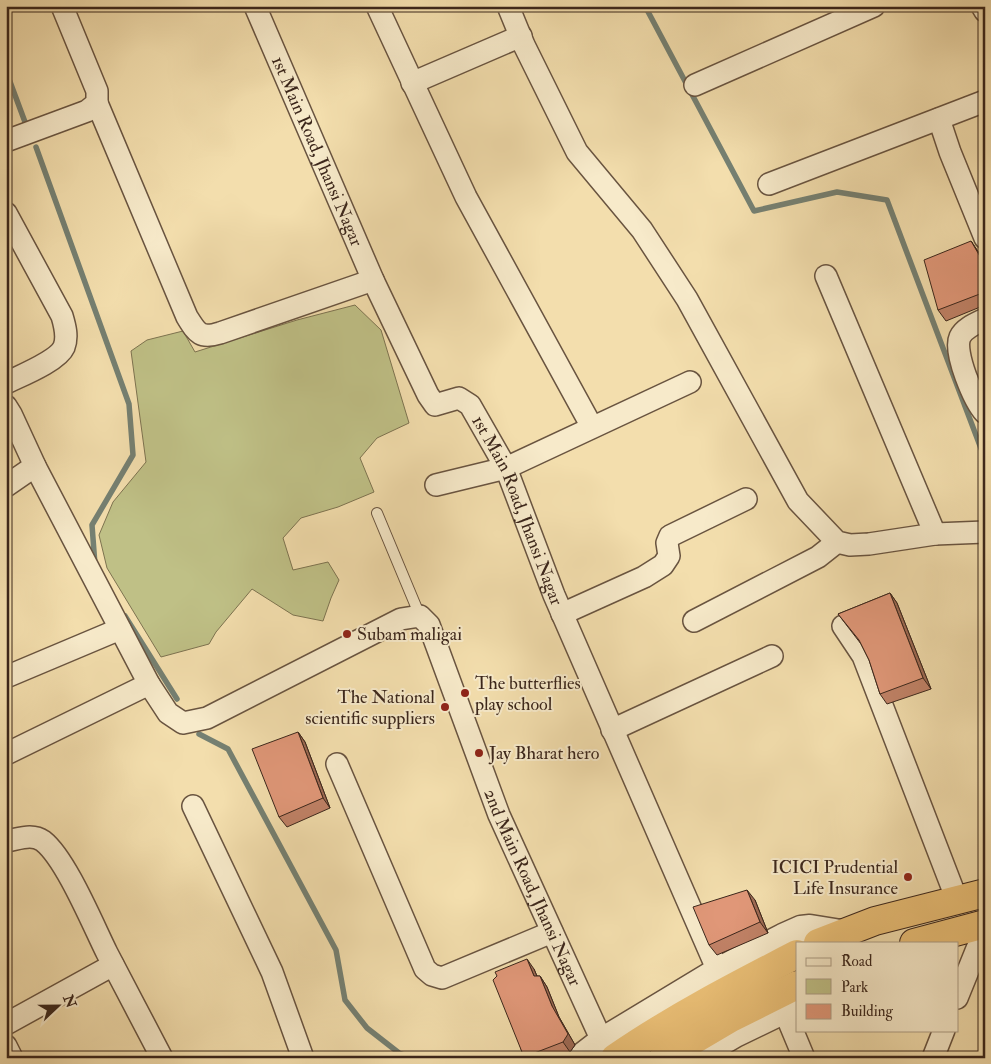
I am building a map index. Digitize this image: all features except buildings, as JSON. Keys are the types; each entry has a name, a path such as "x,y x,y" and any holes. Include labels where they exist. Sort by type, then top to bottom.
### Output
{"highway":[{"path":"830,938 875,921 985,893"},
{"path":"918,942 985,924"},
{"path":"609,1049 644,1038 719,994 796,955"},
{"path":"663,1058 731,1018 796,986"}],"street":[{"path":"62,6 97,91 97,102 186,317 197,333 208,337 220,334 373,280"},
{"name":"1st Main Road, Jhansi Nagar","path":"255,6 373,280 428,395 435,405 459,398 470,405 506,468 562,614 718,971"},
{"path":"377,6 466,197 592,427"},
{"path":"508,6 520,36 577,152 642,230 687,299 798,501 837,542 850,545 935,534 985,532"},
{"path":"695,84 874,6"},
{"path":"982,6 985,11"},
{"path":"412,82 520,36"},
{"path":"769,184 985,101"},
{"path":"6,142 87,110 97,102"},
{"path":"939,119 950,152 985,238"},
{"path":"6,213 62,316 66,335 64,348 54,358 6,383"},
{"path":"826,276 935,534"},
{"path":"985,319 967,329 960,336 958,346 962,365 977,403 985,413"},
{"path":"436,485 506,468 690,382"},
{"path":"6,406 35,466 149,684 168,714 184,723 207,718 401,619 420,616"},
{"path":"6,486 35,466"},
{"path":"562,614 644,577 657,569 663,565 669,556 667,543 670,536 746,498"},
{"path":"694,621 812,560 837,542"},
{"name":"2nd Main Road, Jhansi Nagar","path":"420,616 430,625 499,815 552,932 609,1049"},
{"path":"843,626 864,656 957,900"},
{"path":"6,678 120,629"},
{"path":"612,730 772,656"},
{"path":"6,754 149,684"},
{"path":"337,764 425,969 432,975 442,978 552,932"},
{"path":"192,806 272,972 303,1058"},
{"path":"6,841 31,836 42,840 55,852 162,1058"},
{"path":"580,1058 609,1049 718,971 801,929 810,928 830,938"},
{"path":"958,996 985,930"},
{"path":"6,1024 113,965"},
{"path":"694,1058 735,1034 790,1007 796,1029"},
{"path":"797,1032 804,1058"},
{"path":"933,1058 943,1032"},
{"path":"6,1046 12,1058"}],"lane":[{"name":"2nd Main Road, Jhansi Nagar","path":"376,513 420,616"}],"green space":[{"path":"355,305 381,330 409,423 377,438 360,458 374,492 338,507 301,518 283,538 293,570 328,562 339,580 323,621 293,615 252,589 216,632 209,644 161,657 107,568 99,535 113,502 146,462 131,351 147,340 183,331 195,352 297,320"}],"waterway":[{"path":"645,6 754,211 837,192 887,200 985,459"},
{"path":"6,71 25,122"},
{"path":"36,147 129,404 133,455 92,525 95,565"},
{"path":"125,616 177,699"},
{"path":"199,734 228,749 336,950 345,1000 367,1028 399,1053 413,1058"}],"place":[{"name":"Subam maligai","path":"347,634"},
{"name":"The butterflies play school","path":"465,693"},
{"name":"The National scientific suppliers","path":"445,707"},
{"name":"Jay Bharat hero","path":"479,753"},
{"name":"ICICI Prudential Life Insurance","path":"908,877"}]}
